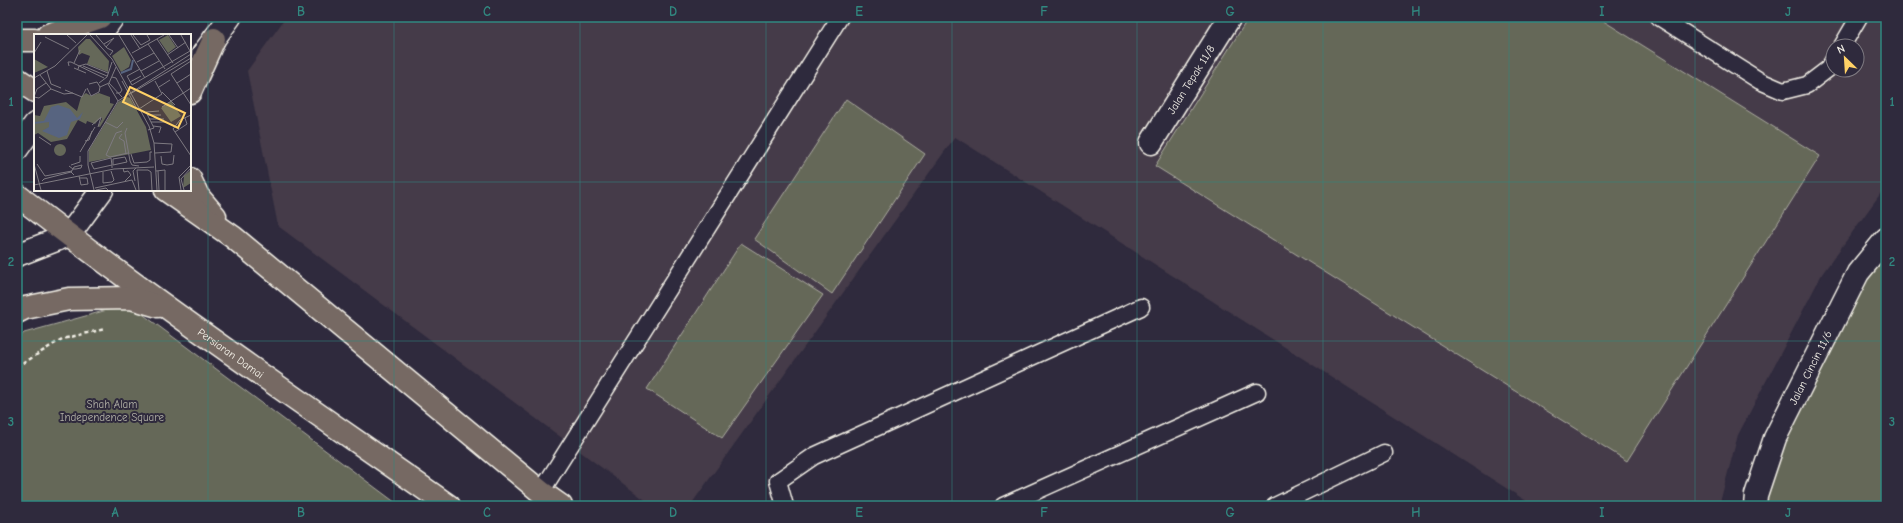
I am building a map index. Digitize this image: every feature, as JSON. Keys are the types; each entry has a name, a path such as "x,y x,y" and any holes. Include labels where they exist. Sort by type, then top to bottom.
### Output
{"main road":[{"path":"51,34 100,17"},
{"path":"191,90 214,39"},
{"path":"17,40 34,40"},
{"path":"17,79 34,90"},
{"path":"191,181 198,196 232,237"},
{"path":"167,191 232,237 541,492 561,506"},
{"name":"Persiaran Damai","path":"17,195 170,309 449,506"},
{"path":"17,312 25,308 69,298 131,298 170,309"}],"street":[{"path":"101,34 113,17"},
{"path":"191,70 230,17"},
{"name":"Jalan Tepak 11/8","path":"1151,143 1230,17"},
{"path":"17,149 34,125"},
{"path":"17,255 69,235 101,191"},
{"name":"Jalan Cincin 11/6","path":"1755,506 1756,495 1776,438 1858,273 1886,239"}],"lane":[{"path":"541,492 840,17"},
{"path":"1659,17 1760,81 1784,91 1807,85 1825,71"},
{"path":"1847,38 1859,17"},
{"path":"785,506 778,481 814,456 1141,307"},
{"path":"1003,506 1257,392"},
{"path":"1275,506 1384,453"}],"path":[{"path":"17,367 62,339 113,327"}],"shaded area":[{"path":"286,17 1886,17 1886,186 1822,274 1738,435 1719,506 1534,506 955,137 690,506 653,506 278,226 247,71"}],"green space":[{"path":"1249,17 1597,17 1820,156 1627,461 1155,166"},
{"path":"846,99 925,154 832,294 754,239"},
{"path":"741,243 823,295 722,438 647,389"},
{"path":"1886,256 1886,506 1766,506 1767,497 1784,441 1869,276"},
{"name":"Shah Alam Independence Square","path":"129,304 400,506 17,506 17,340 24,333"}]}
